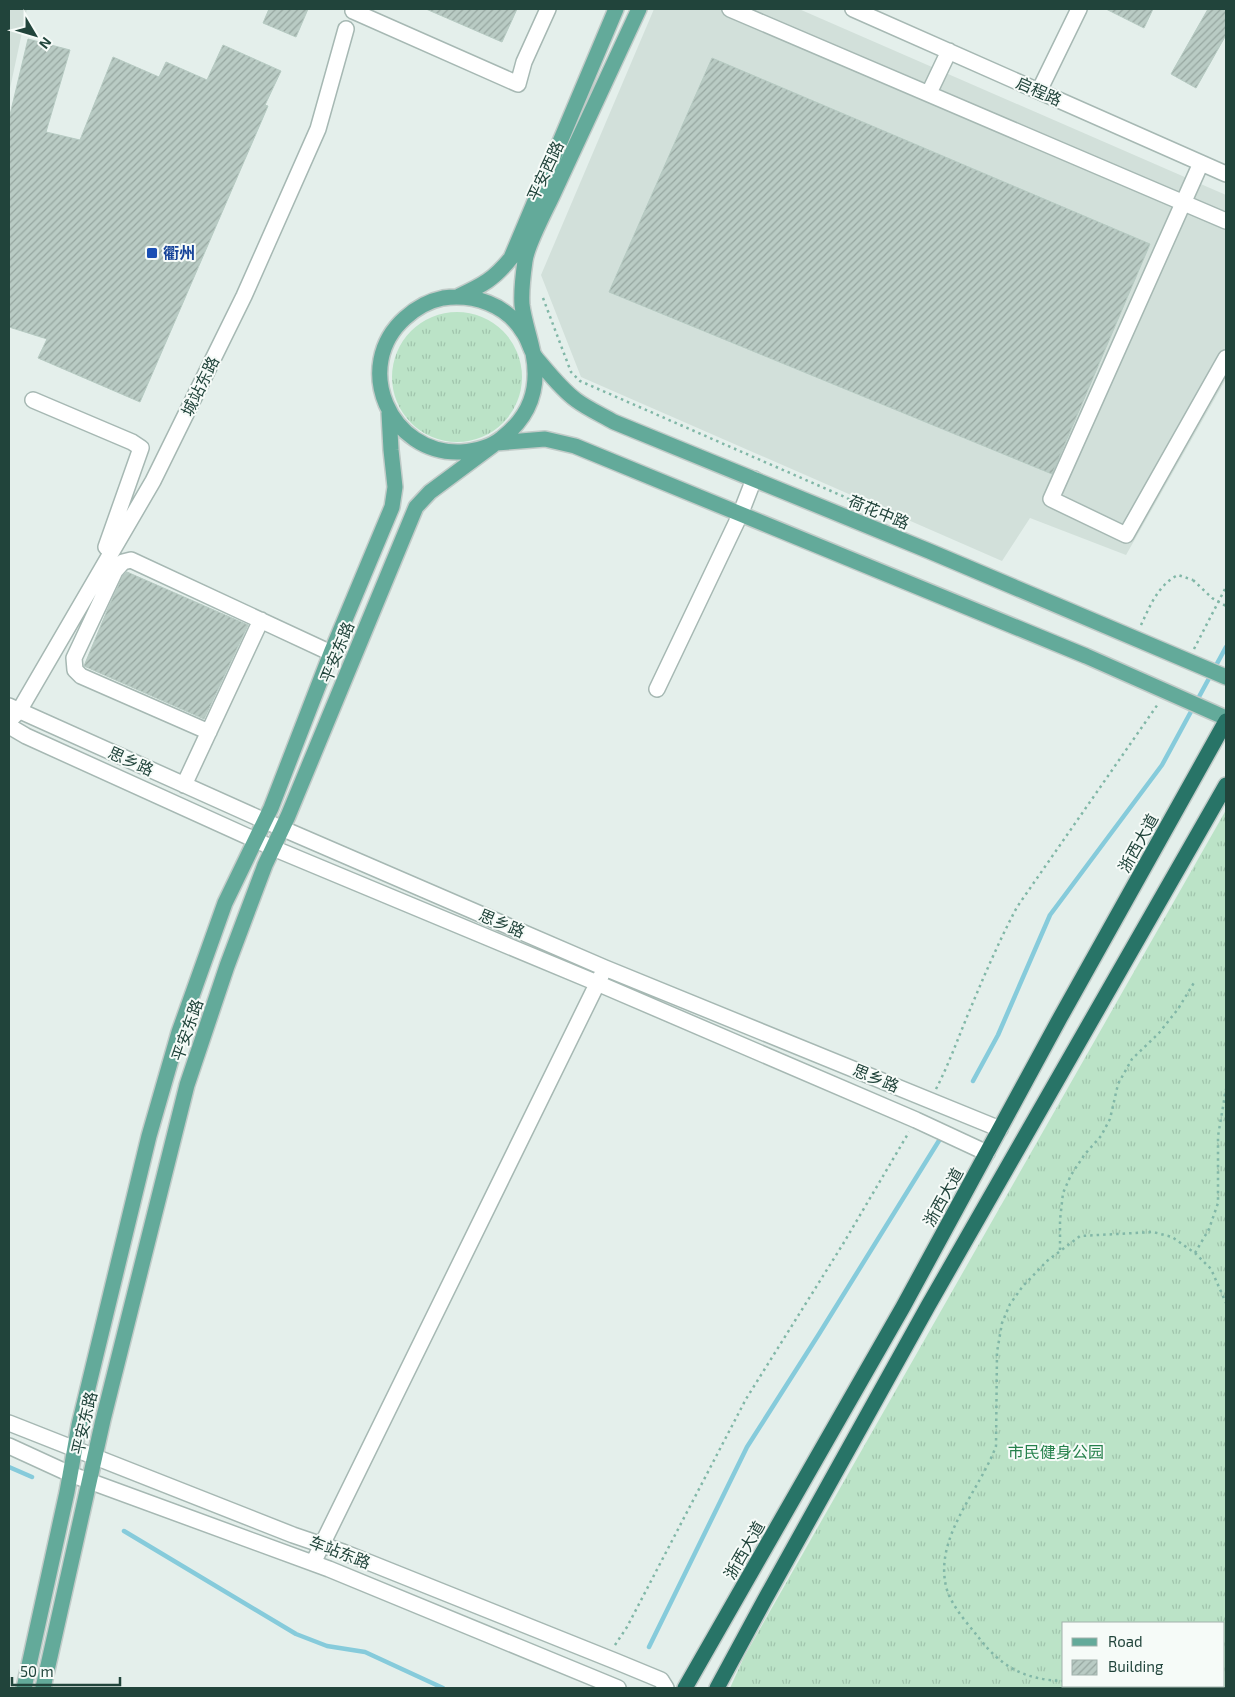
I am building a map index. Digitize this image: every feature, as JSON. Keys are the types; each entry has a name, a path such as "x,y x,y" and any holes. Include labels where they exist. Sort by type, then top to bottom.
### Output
{"highway":[{"name":"浙西大道","path":"685,1688 903,1307 1226,719"},
{"path":"717,1688 768,1592 923,1314 1226,785"}],"main road":[{"name":"平安西路","path":"459,296 484,285 499,273 511,258 616,9"},
{"name":"平安西路","path":"534,355 522,305 525,259 639,9"},
{"path":"496,443 516,427 530,405 536,380 534,355 523,332 506,313 484,300 459,296 433,300 414,310 397,325 386,344 380,365 381,390 390,414 405,432 425,446 448,452 473,452 496,443 545,439 575,446 1086,656 1226,719"},
{"name":"荷花中路","path":"534,355 576,400 614,422 1226,677"},
{"name":"平安东路","path":"24,1688 75,1448 149,1136 179,1032 225,904 265,821 331,653 392,507 395,487 390,414"},
{"name":"平安东路","path":"43,1688 89,1480 186,1085 227,966 265,865 416,507 430,492 496,443"}],"street":[{"path":"354,9 353,11 518,84 524,62 548,9"},
{"path":"730,9 1226,221"},
{"name":"启程路","path":"853,9 1226,174"},
{"path":"1039,91 1079,9"},
{"name":"城站东路","path":"11,716 94,582 153,480 244,296 318,129 346,29"},
{"path":"929,93 949,51"},
{"path":"1201,163 1051,499 1126,535 1226,358"},
{"path":"33,400 132,442 141,448 94,582"},
{"path":"658,689 740,515 754,479"},
{"path":"209,732 82,676 75,670 74,658 115,570 124,562 131,560 331,653"},
{"path":"184,785 261,620"},
{"name":"思乡路","path":"11,716 184,785 606,968 1000,1129"},
{"name":"思乡路","path":"11,716 26,736 219,824 597,983 916,1120 987,1153"},
{"path":"313,1564 606,968"},
{"name":"车站东路","path":"9,1422 607,1658 661,1680 666,1688"},
{"name":"车站东路","path":"9,1446 70,1474 313,1564 618,1688"}],"path":[{"path":"543,298 571,372 580,382 847,498 862,509"},
{"path":"1139,629 1155,597 1169,579 1178,575 1193,580 1212,598 1226,606"},
{"path":"1191,662 1194,651 1226,587"},
{"path":"930,1100 946,1070 968,1012 1017,907 1170,694"},
{"path":"1060,1251 1060,1220 1063,1193 1071,1175 1085,1154 1101,1136 1110,1119 1118,1084 1132,1060 1160,1033 1178,1010 1195,981"},
{"path":"1195,1253 1209,1229 1218,1203 1218,1136 1226,1089"},
{"path":"607,1658 627,1627 746,1399 843,1244 916,1120"},
{"path":"1062,1681 1027,1676 1005,1665 986,1648 961,1614 948,1592 944,1573 947,1547 962,1511 991,1460 996,1446 997,1352 1002,1323 1010,1304 1022,1286 1047,1261 1080,1236 1153,1232 1172,1237 1195,1253 1211,1269 1226,1303"}],"shaded area":[{"path":"9,9 27,9 9,93"},
{"path":"654,9 799,9 1226,195 1226,379 1126,555 1030,518 1002,561 581,377 541,275"}],"green space":[{"path":"457,312 470,313 482,317 503,331 517,352 521,364 521,390 517,402 503,423 482,437 470,441 457,442 444,441 432,437 411,423 397,402 393,390 392,377 393,364 397,352 411,331 432,317 444,313"},
{"name":"市民健身公园","path":"1226,810 1226,1688 730,1688 744,1657"}],"building":[{"path":"269,9 308,9 296,37 263,23"},
{"path":"426,9 517,9 502,42"},
{"path":"1106,9 1153,9 1144,28"},
{"path":"1208,9 1226,9 1226,35 1196,88 1171,74"},
{"path":"28,39 70,50 46,132 80,140 113,57 159,77 166,62 207,80 223,45 281,71 265,105 268,106 140,402 38,358 47,339 9,327 9,119"},
{"path":"712,58 1150,244 1052,474 609,292"},
{"path":"127,572 248,625 204,719 84,666 109,606 123,576"}],"waterway":[{"path":"973,1081 998,1035 1050,915 1162,765 1226,647"},
{"path":"649,1647 747,1447 940,1139"},
{"path":"9,1467 32,1477"},
{"path":"124,1531 296,1634 327,1646 365,1652 443,1688"}],"place":[{"name":"衢州","path":"152,253"}]}
